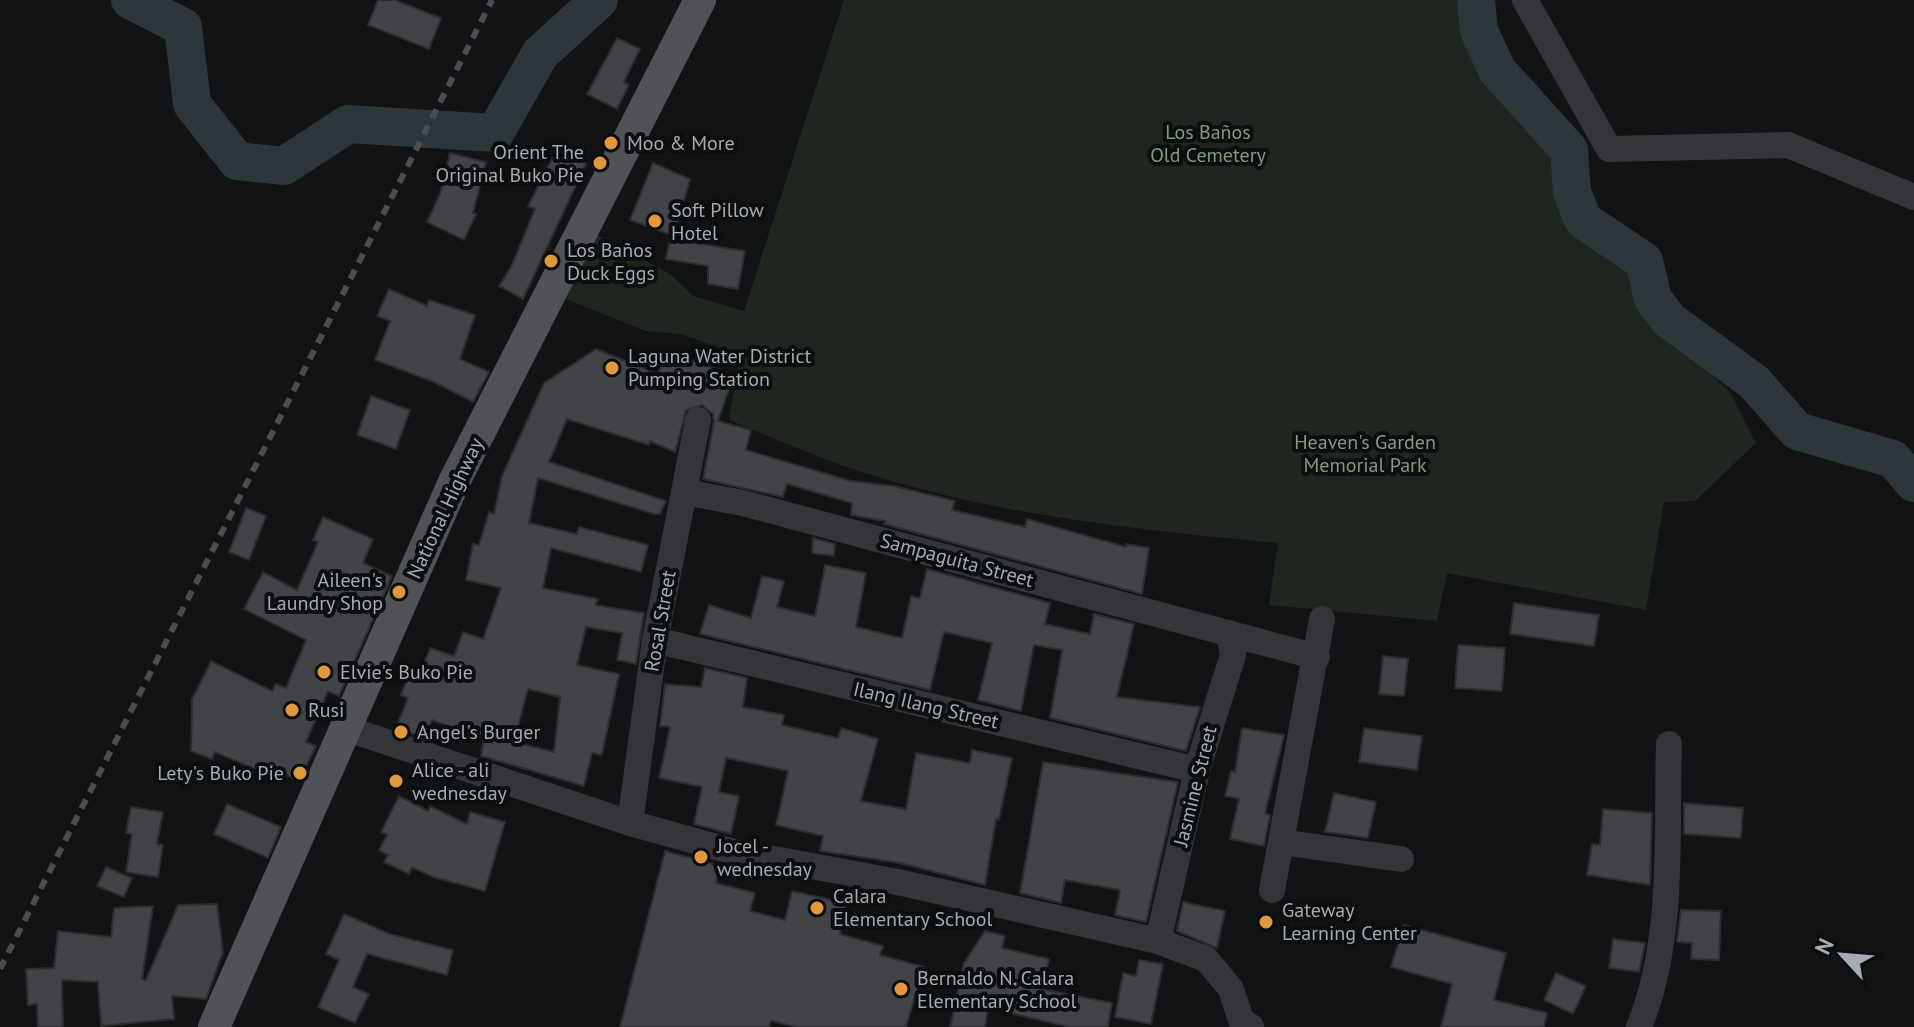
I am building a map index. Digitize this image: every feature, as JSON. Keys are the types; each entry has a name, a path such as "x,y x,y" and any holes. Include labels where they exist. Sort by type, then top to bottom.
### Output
{"main road":[{"name":"National Highway","path":"214,1027 462,467 700,0"}],"street":[{"path":"1525,0 1609,149 1788,145 1914,197"},
{"name":"Rosal Street","path":"630,823 655,640 698,420"},
{"name":"Sampaguita Street","path":"684,492 743,503 1317,657"},
{"path":"1272,890 1322,619"},
{"name":"Jasmine Street","path":"1158,941 1197,770 1233,655 1229,633"},
{"name":"Ilang Ilang Street","path":"655,640 1197,770"},
{"path":"345,728 630,823 731,851 898,882 1158,941 1206,959 1231,989 1241,1020 1251,1027"},
{"path":"1639,1027 1649,1003 1664,928 1669,744"},
{"path":"1281,842 1401,859"}],"green space":[{"path":"844,0 1467,0 1475,54 1560,153 1561,206 1635,267 1657,324 1730,392 1756,443 1695,501 1664,502 1646,610 1447,573 1437,621 1269,605 1278,543 1066,519 962,499 843,465 729,420 740,355 681,334 646,331 551,293 584,228 670,274 693,296 744,311"}],"building":[{"path":"378,0 395,0 441,18 429,49 368,25"},
{"path":"617,38 640,49 624,82 629,85 617,109 587,94"},
{"path":"557,149 586,164 523,299 499,286 511,267 535,209 528,206"},
{"path":"450,153 486,162 473,213 476,214 464,240 427,222 440,194"},
{"path":"653,163 690,179 674,236 630,220"},
{"path":"670,239 745,251 738,289 708,284 708,266 666,259"},
{"path":"389,289 427,306 429,300 475,315 460,359 489,372 473,402 434,382 375,360 390,321 377,316"},
{"path":"596,349 658,374 666,351 734,375 718,421 751,430 746,450 851,481 894,486 955,501 952,510 1025,527 1027,519 1126,547 1126,544 1149,548 1142,594 884,524 885,521 851,515 852,503 787,484 783,497 703,479 714,422 713,414 702,405 686,410 675,452 650,441 649,445 567,419 549,462 666,501 660,514 654,514 538,478 529,523 577,534 579,527 648,545 641,572 551,548 543,588 598,599 595,605 644,613 636,664 617,660 622,633 586,627 577,665 619,674 602,755 592,753 584,786 481,756 484,739 432,720 425,738 396,728 408,698 401,695 409,674 419,678 430,648 454,656 463,632 483,639 501,588 466,580 473,544 479,545 489,512 494,514 502,476 544,383","holes":["528,689 560,697 554,752 514,742"]},
{"path":"371,396 410,410 396,449 357,435"},
{"path":"246,508 266,516 249,560 229,552"},
{"path":"323,517 373,539 363,563 392,576 339,696 328,691 306,742 316,746 299,781 264,765 262,772 215,752 212,759 191,751 192,699 211,661 272,691 276,684 286,688 306,640 244,609 263,572 297,590 318,542 313,540"},
{"path":"813,538 835,544 834,556 812,553"},
{"path":"825,565 866,573 856,627 902,638 911,596 920,598 927,569 1050,603 1045,624 1090,634 1094,614 1134,624 1117,697 1200,707 1186,751 1050,718 1062,650 1034,645 1021,711 978,700 992,643 944,632 930,690 700,634 709,605 751,618 762,576 784,581 777,607 815,616"},
{"path":"1514,603 1599,615 1594,646 1510,634"},
{"path":"1458,645 1505,648 1502,691 1455,688"},
{"path":"1383,656 1408,659 1404,696 1379,694"},
{"path":"705,668 747,678 743,707 784,715 782,725 838,738 841,728 878,739 861,801 906,809 916,753 970,763 972,750 1012,758 999,820 996,819 985,885 900,863 820,851 823,836 776,825 788,771 726,758 719,792 739,796 731,834 694,824 702,787 659,778 670,727 660,726 665,684 701,687"},
{"path":"1242,728 1284,735 1265,814 1270,815 1264,846 1230,839 1239,799 1225,796 1231,771 1235,772"},
{"path":"1364,728 1422,736 1417,770 1359,762"},
{"path":"1043,762 1178,782 1146,922 1115,915 1120,890 1065,880 1061,903 1020,893"},
{"path":"1334,793 1376,802 1368,838 1325,832"},
{"path":"399,796 428,811 430,806 467,824 470,812 505,822 485,891 433,877 412,867 409,874 384,862 388,855 379,850 387,835 381,832"},
{"path":"1684,803 1743,808 1741,838 1684,834"},
{"path":"227,804 281,827 268,858 214,834"},
{"path":"131,807 163,812 157,844 163,845 158,877 126,872 132,834 126,833"},
{"path":"1603,809 1652,813 1650,885 1587,875 1592,844 1600,845"},
{"path":"665,851 721,866 716,883 755,893 750,911 785,920 792,891 846,903 840,934 883,946 880,955 924,967 906,1027 796,1027 771,1021 769,1027 620,1027"},
{"path":"106,867 132,878 124,897 97,886"},
{"path":"1183,902 1225,911 1217,948 1177,931"},
{"path":"217,904 223,952 206,999 172,996 174,1019 101,1026 98,982 62,980 63,1027 38,1027 37,1004 28,1005 26,969 54,968 58,931 111,937 114,908 153,906 142,979 146,980 178,905"},
{"path":"1681,910 1721,911 1719,960 1691,959 1692,943 1677,942"},
{"path":"344,914 390,934 453,950 447,975 367,954 353,987 369,994 355,1023 318,1007 339,960 326,954"},
{"path":"1404,925 1506,953 1494,1000 1547,1013 1544,1027 1441,1027 1452,984 1391,967"},
{"path":"985,931 1005,936 1002,948 1049,959 1042,989 1112,1003 1108,1027 1069,1027 988,1008 985,1027 950,1027 964,963"},
{"path":"1613,939 1645,943 1639,972 1609,968"},
{"path":"1139,960 1163,964 1151,1024 1115,1017 1123,973 1136,976"},
{"path":"1556,973 1586,986 1573,1014 1544,1000"}],"waterway":[{"path":"130,0 183,27 192,104 237,161 284,166 348,124 495,133 540,54 599,0"},
{"path":"1476,0 1479,31 1497,70 1569,150 1572,192 1583,220 1644,261 1653,299 1669,320 1754,382 1797,431 1893,459 1914,483"}],"railway":[{"path":"0,969 492,0"}],"place":[{"name":"Moo & More","path":"611,143"},
{"name":"Orient The Original Buko Pie","path":"600,163"},
{"name":"Soft Pillow Hotel","path":"655,221"},
{"name":"Los Baños Duck Eggs","path":"551,261"},
{"name":"Laguna Water District Pumping Station","path":"612,368"},
{"name":"Aileen's Laundry Shop","path":"399,592"},
{"name":"Elvie's Buko Pie","path":"324,672"},
{"name":"Rusi","path":"292,710"},
{"name":"Angel's Burger","path":"401,732"},
{"name":"Lety's Buko Pie","path":"300,773"},
{"name":"Alice - ali wednesday","path":"396,781"},
{"name":"Jocel - wednesday","path":"701,857"},
{"name":"Calara Elementary School","path":"817,908"},
{"name":"Gateway Learning Center","path":"1266,922"},
{"name":"Bernaldo N. Calara Elementary School","path":"901,989"}],"park label":[{"name":"Los Baños Old Cemetery","path":"1208,144"},
{"name":"Heaven's Garden Memorial Park","path":"1365,454"}]}
